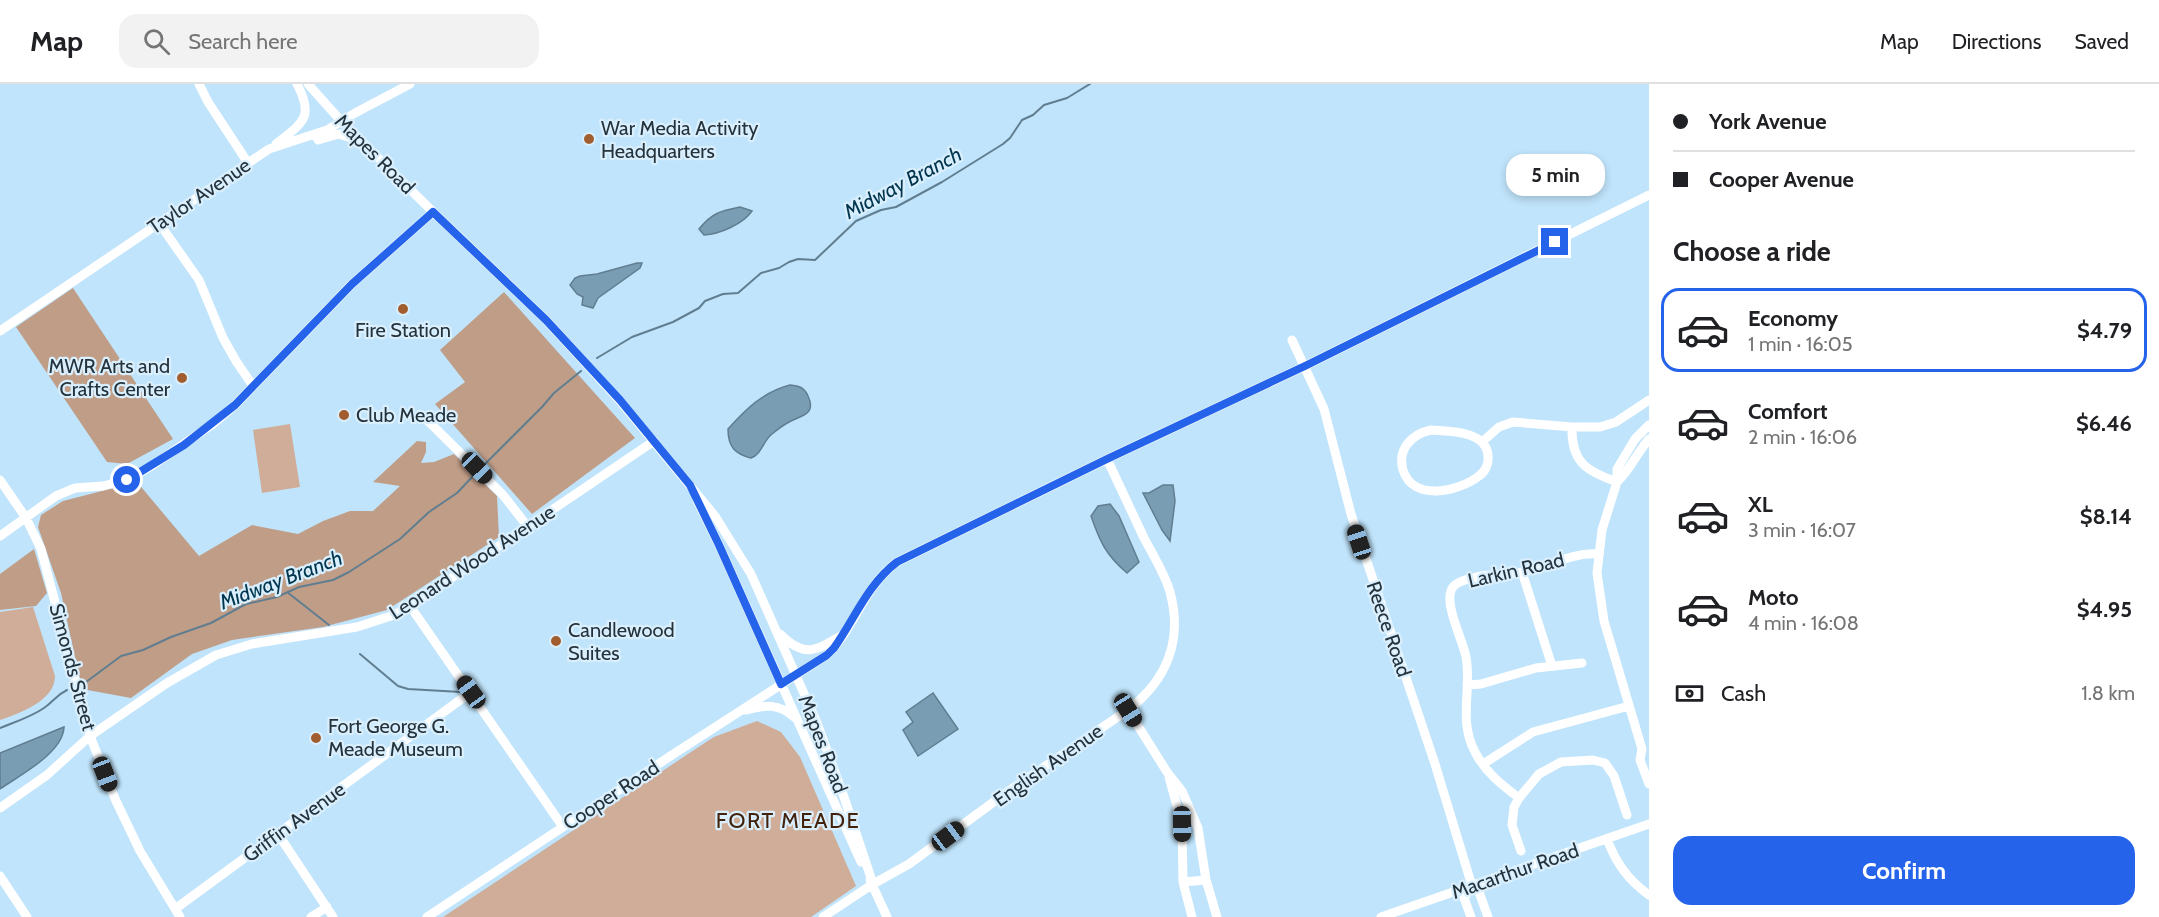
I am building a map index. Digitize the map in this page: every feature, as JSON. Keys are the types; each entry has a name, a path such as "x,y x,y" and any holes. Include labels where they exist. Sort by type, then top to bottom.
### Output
{"street":[{"path":"199,84 208,102 248,163"},
{"path":"269,149 301,124 304,119 306,105 297,84"},
{"name":"Mapes Road","path":"308,84 341,121 546,320 654,441 715,516 751,574 775,628 825,746 873,884 887,917"},
{"name":"Taylor Avenue","path":"0,331 269,149 321,133 410,84"},
{"path":"269,149 302,144 339,134 348,135 364,143"},
{"name":"Cooper Road","path":"427,917 827,655 843,634 872,586 897,562 1107,459 1305,366 1649,195"},
{"path":"0,536 45,502 67,491 115,484 140,473 213,424 352,284 433,212"},
{"path":"159,224 198,280 223,338 253,386"},
{"name":"Reece Road","path":"1292,340 1324,409 1351,514 1435,764 1472,886 1479,892 1488,917"},
{"path":"1482,442 1499,427 1513,422 1600,427 1617,422 1649,400"},
{"path":"428,421 503,495 528,527"},
{"path":"1649,425 1635,439 1617,469 1617,482 1602,530 1597,573 1600,607 1645,752 1640,760 1649,784"},
{"path":"1572,427 1574,448 1582,464 1593,473 1617,482"},
{"path":"1439,431 1474,436 1482,442 1488,450 1489,460 1486,469 1480,476 1460,486 1426,491 1412,484 1404,473 1402,459 1405,447 1418,434 1439,431"},
{"path":"1617,482 1649,440"},
{"name":"Leonard Wood Avenue","path":"0,808 46,775 90,736 167,683 216,655 252,644 357,627 385,618 410,606 654,441"},
{"name":"English Avenue","path":"823,917 873,884 909,864 1010,790 1128,710 1142,699 1161,675 1170,654 1176,629 1170,591 1107,459"},
{"name":"Simonds Street","path":"0,480 26,518 45,559 90,736 127,826 178,913"},
{"name":"Mapes Road","path":"690,485 852,844 873,884"},
{"name":"Larkin Road","path":"1519,798 1498,783 1483,765 1476,754 1468,731 1465,711 1467,660 1448,600 1451,589 1456,584 1479,577 1522,572 1580,554 1598,554"},
{"path":"1522,572 1552,666"},
{"path":"410,606 563,827"},
{"path":"775,628 788,642 806,650 815,650 843,634"},
{"path":"1467,685 1481,684 1518,672 1582,663"},
{"name":"Griffin Avenue","path":"178,913 278,834 471,692"},
{"path":"738,712 760,706 772,706 783,709 797,721"},
{"path":"1483,765 1533,732 1629,706"},
{"path":"1128,710 1167,772 1182,791 1195,822 1206,880 1217,917"},
{"path":"1521,851 1512,825 1512,816 1519,798 1539,774 1554,765 1570,760 1593,760 1605,763 1610,769 1627,815"},
{"path":"1167,772 1182,824 1183,882 1192,917"},
{"path":"1182,824 1195,822"},
{"name":"Macarthur Road","path":"1381,917 1649,824"},
{"path":"278,834 333,917"},
{"path":"1607,839 1617,864 1649,895"},
{"path":"0,876 27,917"},
{"path":"1183,882 1206,880"},
{"name":"Reece Road","path":"1471,917 1464,898 1472,886"},
{"path":"312,917 327,907"}],"shaded area":[{"path":"73,288 173,439 127,464 107,462 16,327"},
{"path":"504,292 635,438 532,514 435,404 465,382 440,350"},
{"path":"290,424 300,487 262,493 253,430"},
{"path":"417,441 426,442 426,452 421,463 434,462 454,454 497,496 499,537 387,610 323,627 232,640 192,654 131,698 82,689 61,593 38,527 41,515 63,501 137,482 199,556 252,525 298,534 350,511 373,511 400,486 373,482"},
{"path":"34,549 47,593 36,606 0,610 0,574"},
{"path":"33,607 55,676 53,685 43,699 35,705 0,720 0,612"},
{"path":"757,721 781,732 800,757 856,886 811,917 443,917 714,737"}],"water":[{"path":"740,207 752,211 737,224 704,235 699,229 708,219 717,214"},
{"path":"642,263 640,268 598,298 593,308 582,305 583,297 577,294 570,285 575,278 580,276 597,274"},
{"path":"790,385 805,391 810,402 810,410 772,434 755,456 751,458 737,452 729,441 728,429 756,402 771,392"},
{"path":"1163,485 1173,485 1175,501 1170,541 1143,493 1149,493"},
{"path":"1110,504 1119,516 1139,562 1127,573 1104,548 1091,516 1098,506"},
{"path":"933,693 958,729 918,756 903,730 913,722 906,712"},
{"path":"64,727 62,737 49,754 0,789 0,753"}],"waterway":[{"name":"Midway Branch","path":"597,358 632,337 673,322 699,308 705,301 723,294 738,293 761,273 798,259 815,260 856,221 881,210 896,207 942,182 1003,144 1022,120 1033,115 1044,105 1067,98 1090,84"},
{"name":"Midway Branch","path":"484,465 554,393 581,371"},
{"name":"Midway Branch","path":"82,685 121,656 143,650 211,623 246,604 277,597 299,587 333,580 349,572 400,539 429,512 457,493 474,475"},
{"path":"287,592 329,625"},
{"path":"360,654 398,686 408,689 461,692"},
{"name":"Midway Branch","path":"0,728 39,711 67,690"}],"place":[{"name":"War Media Activity Headquarters","path":"589,139"},
{"name":"Fire Station","path":"403,309"},
{"name":"MWR Arts and Crafts Center","path":"182,378"},
{"name":"Club Meade","path":"344,415"},
{"name":"Candlewood Suites","path":"556,641"},
{"name":"Fort George G. Meade Museum","path":"316,738"}],"district":[{"name":"FORT MEADE","path":"788,820"}],"route":[{"path":"127,480 184,445 235,405 352,284 433,212 546,320 620,400 690,485 781,684 827,655 834,648 872,586 897,562 1107,459 1305,366 1555,242"}]}
